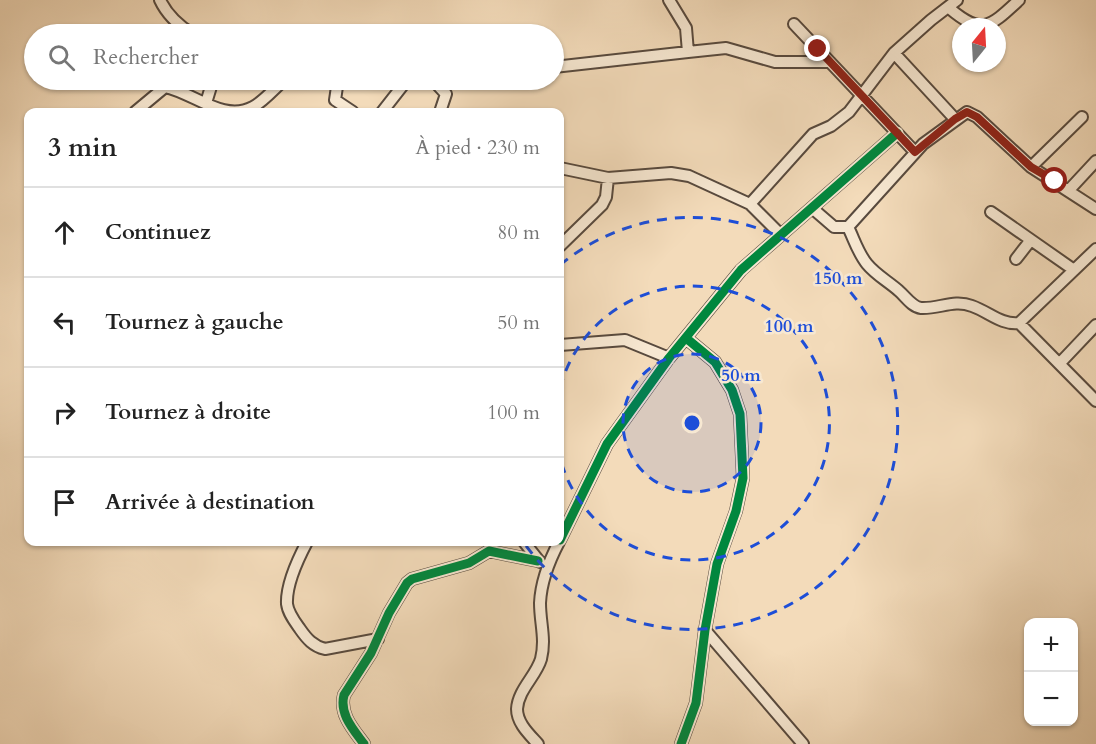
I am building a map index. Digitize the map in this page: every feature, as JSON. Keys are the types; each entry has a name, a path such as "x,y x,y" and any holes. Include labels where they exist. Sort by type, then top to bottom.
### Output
{"street":[{"path":"160,0 165,10 179,24"},
{"path":"669,0 686,28 688,52"},
{"path":"750,204 813,134 843,118 894,53 931,20 953,4 963,19 984,26 1003,16 1019,0"},
{"path":"794,24 915,152"},
{"path":"564,66 726,48 775,62 830,62"},
{"path":"894,53 955,119"},
{"path":"139,108 161,90"},
{"path":"173,90 220,108"},
{"path":"206,103 210,90"},
{"path":"250,108 273,90"},
{"path":"336,90 335,100 347,108"},
{"path":"385,108 399,90"},
{"path":"441,108 446,94 442,90"},
{"path":"812,208 834,227 848,227 915,152 967,112 977,117 1031,167 1096,209"},
{"path":"1031,167 1082,117"},
{"path":"564,531 607,444 669,358 741,270 897,133"},
{"path":"1069,190 1096,160"},
{"path":"564,169 608,178 671,173 689,176 750,204 781,235"},
{"path":"564,242 602,205 606,197 608,178"},
{"path":"991,212 1074,270"},
{"path":"848,227 860,254 868,265 915,306 929,308 963,303 1004,322 1019,323 1096,400"},
{"path":"1016,259 1030,241"},
{"path":"1019,323 1096,249"},
{"path":"1060,363 1096,325"},
{"path":"681,744 696,703 705,630 717,564 736,511 743,478 740,414 732,390 715,362 686,338"},
{"path":"564,345 625,340 669,358"},
{"path":"305,546 289,588 287,605 305,636 317,647 325,649 378,639"},
{"path":"527,546 547,569"},
{"path":"537,744 520,722 517,707 519,697 540,661 544,643 540,603 547,569 557,546"},
{"path":"364,744 345,714 344,695 378,639 397,597 412,579 470,563 489,551 538,561"},
{"path":"705,630 803,744"}],"cycle path":[{"path":"564,532 607,444 669,358 741,270 897,133"},
{"path":"681,744 696,703 705,630 717,564 736,511 743,478 740,414 732,390 715,362 686,338"},
{"path":"364,744 345,715 344,695 371,653 389,613 407,583 412,579 469,563 489,551 538,561"}],"route":[{"path":"818,49 915,152 964,112 967,112 977,117 1031,167 1055,181"}]}
